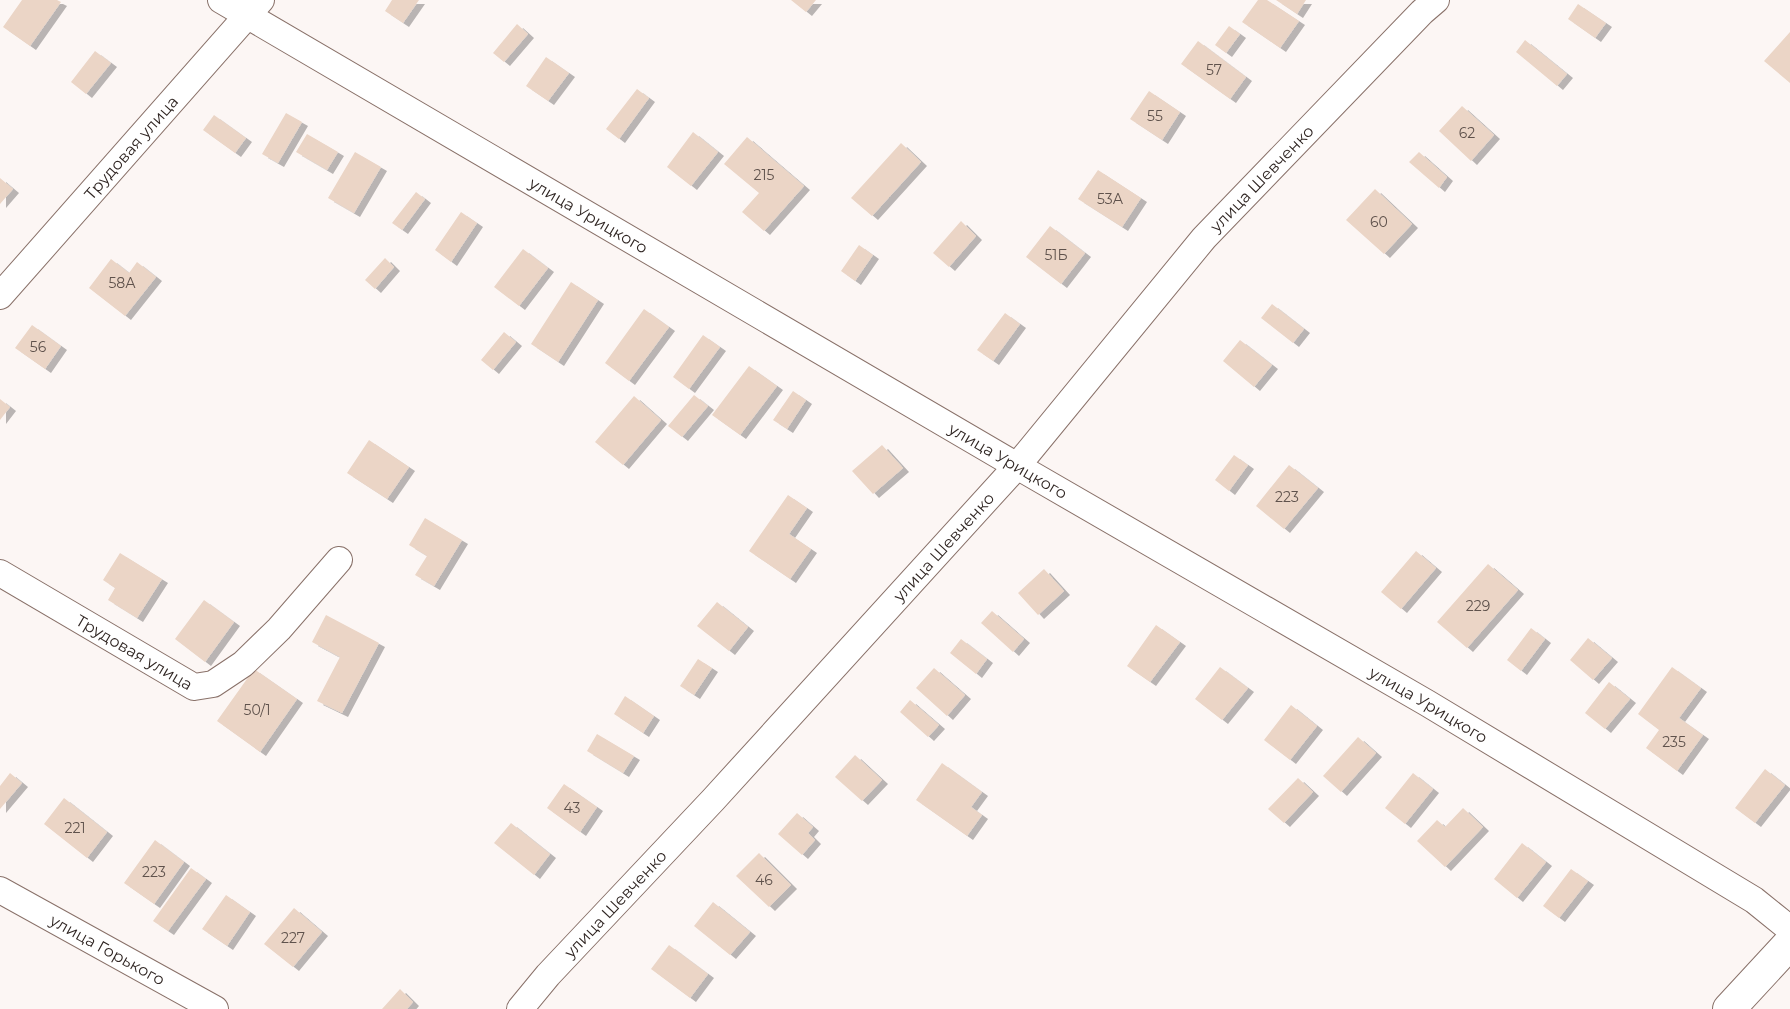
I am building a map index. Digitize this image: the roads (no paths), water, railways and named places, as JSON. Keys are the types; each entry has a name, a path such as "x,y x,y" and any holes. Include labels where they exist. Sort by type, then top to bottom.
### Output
{"street":[{"name":"улица Урицкого","path":"221,0 253,8 1017,466 1427,703 1754,900 1790,929"},
{"name":"улица Шевченко","path":"520,1009 548,975 713,800 1017,466 1204,238 1436,0"},
{"name":"Трудовая улица","path":"0,296 253,8"},
{"name":"Трудовая улица","path":"0,573 194,687 213,684 243,664 279,629 339,560"},
{"name":"улица Горького","path":"0,890 215,1009"},
{"path":"1729,1009 1790,943"}]}
